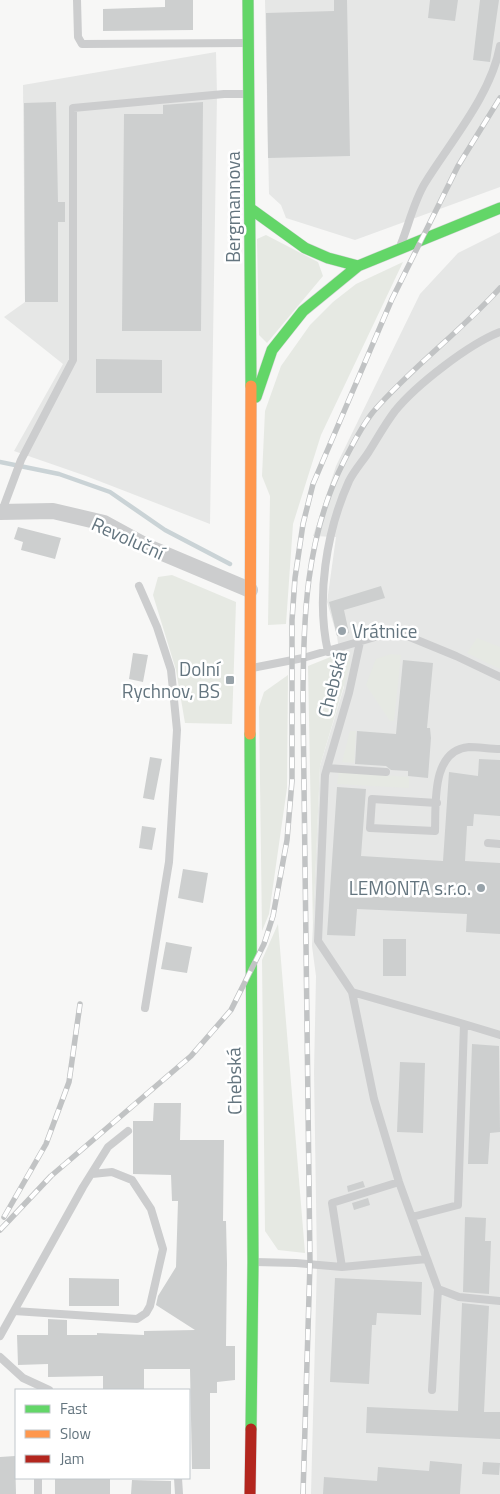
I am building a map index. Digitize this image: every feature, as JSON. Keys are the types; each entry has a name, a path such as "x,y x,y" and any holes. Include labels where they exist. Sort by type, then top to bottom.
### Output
{"street":[{"name":"Bergmannova","path":"248,0 251,209 249,415"},
{"path":"249,415 272,350 303,310 358,266 500,208"},
{"path":"251,209 305,248 328,258 358,266"},
{"name":"Chebská","path":"249,415 250,972 253,1262 250,1494"},
{"name":"Revoluční","path":"1,512 54,512 104,523 148,547 250,590"}],"lane":[{"path":"77,0 78,37 82,44 248,43"},
{"path":"399,250 424,185 461,130 483,90 498,57 500,46"},
{"path":"1,512 21,460 73,360 73,108 224,94 249,94"},
{"path":"328,652 322,629 322,592 331,534 349,481 395,411 442,368 486,337 500,332"},
{"path":"139,586 157,627 171,670 177,730 169,862 145,1008"},
{"name":"Chebská","path":"250,669 328,652 382,635 400,633 456,656 500,677"},
{"name":"Chebská","path":"352,992 318,941 327,768 349,693 360,642"},
{"path":"436,803 372,799 370,828 435,831 440,768 448,756 468,747 500,749"},
{"path":"327,768 386,772"},
{"path":"488,843 500,844"},
{"path":"432,1390 438,1289 399,1182 374,1099 352,992 500,1035"},
{"path":"412,1217 458,1205 464,1024"},
{"path":"0,1336 108,1147 128,1131"},
{"path":"14,1311 137,1319 146,1313 150,1306 163,1250 152,1209 132,1180 112,1172 92,1174"},
{"path":"342,1267 332,1203 399,1182"},
{"path":"253,1262 296,1262 342,1267 427,1259"},
{"path":"438,1289 459,1297 500,1301"},
{"path":"0,1357 23,1378 47,1389"},
{"path":"38,1479 38,1494"},
{"path":"178,1479 179,1494"}],"shaded area":[{"path":"265,0 500,0 500,187 355,240 286,218 281,205 269,194"},
{"path":"216,52 217,95 210,524 86,476 14,451 63,364 4,317 25,302 23,85"},
{"path":"500,232 500,1494 311,1494 317,1264 314,1072 316,976 312,946 320,766 344,687 337,636 327,602 336,537 313,536 336,466 420,294 458,253"},
{"path":"266,235 318,262 323,276 267,343 259,335 257,239"},
{"path":"403,262 321,435 293,524 286,624 268,625 270,496 262,476 265,411 281,366 310,325 333,302 356,284"},
{"path":"172,575 236,602 232,724 185,723 176,670 153,595 158,577"},
{"path":"477,638 500,647 500,669 467,653"},
{"path":"343,652 350,653 350,665 320,766 313,928 308,666"},
{"path":"391,654 401,655 394,721 390,721 366,685 376,659"},
{"path":"288,675 287,788 269,914 262,931 259,707 264,692"},
{"path":"350,731 356,731 354,763 342,762"},
{"path":"339,772 409,777 409,788 337,784"},
{"path":"278,924 305,1253 278,1250 265,1231 262,960"}],"building":[{"path":"165,0 193,0 193,30 103,31 103,9 165,7"},
{"path":"334,0 347,0 350,156 268,158 266,13 334,11"},
{"path":"430,0 458,0 455,21 428,18"},
{"path":"480,0 499,0 490,62 473,60"},
{"path":"56,102 58,202 65,202 65,222 58,222 58,302 25,302 24,103"},
{"path":"203,102 201,331 122,331 124,114 163,114 163,105"},
{"path":"96,359 162,360 162,393 96,393"},
{"path":"18,527 61,538 55,559 21,550 23,542 14,539"},
{"path":"381,586 385,598 344,610 349,633 337,636 329,602"},
{"path":"133,653 148,655 143,682 129,679"},
{"path":"403,660 433,663 427,728 430,728 431,738 428,778 408,776 408,771 391,770 386,766 355,764 357,731 396,734"},
{"path":"150,757 162,759 154,800 143,798"},
{"path":"479,759 500,760 500,816 474,814 473,826 467,826 465,861 500,863 500,934 466,932 467,914 357,909 355,936 327,935 337,787 366,789 361,856 443,861 449,772 478,776"},
{"path":"142,826 156,828 152,850 139,848"},
{"path":"183,869 208,873 203,903 178,898"},
{"path":"383,939 406,939 406,976 383,976"},
{"path":"166,942 192,947 187,973 161,969"},
{"path":"472,1044 499,1046 500,1132 490,1133 488,1164 468,1164"},
{"path":"400,1062 425,1063 423,1133 397,1132"},
{"path":"154,1103 181,1103 180,1140 224,1140 223,1221 226,1221 227,1264 226,1346 235,1346 235,1380 217,1382 217,1393 210,1393 210,1469 192,1469 190,1369 144,1369 144,1389 103,1389 103,1376 48,1377 48,1364 18,1365 17,1335 48,1335 48,1319 67,1320 67,1335 97,1335 97,1333 144,1335 144,1331 195,1330 156,1305 158,1296 176,1267 178,1201 172,1201 171,1175 133,1174 133,1121 153,1121"},
{"path":"363,1181 365,1187 348,1192 347,1186"},
{"path":"368,1198 370,1205 354,1210 352,1203"},
{"path":"465,1217 486,1218 485,1241 491,1241 489,1294 463,1292"},
{"path":"69,1278 119,1279 119,1306 69,1306"},
{"path":"335,1278 422,1282 421,1315 377,1313 376,1325 372,1325 369,1384 330,1382"},
{"path":"462,1303 489,1306 484,1412 500,1412 500,1439 366,1433 367,1407 458,1411"},
{"path":"15,1456 16,1494 0,1494 0,1457"},
{"path":"430,1461 462,1464 460,1494 323,1494 324,1477 377,1481 378,1467 429,1471"},
{"path":"483,1462 500,1463 499,1475 482,1474"},
{"path":"55,1479 110,1479 110,1494 55,1494"},
{"path":"132,1480 171,1481 171,1494 131,1494"}],"waterway":[{"path":"0,462 59,474 110,492 165,530 230,564"}],"railway":[{"path":"0,1230 51,1176 191,1056 231,1010 264,944 273,916 287,840 292,781 292,620 295,578 303,524 313,484 392,299 458,166 500,98"},
{"path":"303,1494 310,1263 303,704 304,641 309,580 321,520 331,490 357,436 373,412 388,396 469,320 500,288"},
{"path":"4,1217 46,1144 69,1082 80,1004"}],"traffic: fast":[{"path":"248,0 251,386"},
{"path":"256,397 272,350 303,311 358,266 500,208"},
{"path":"251,209 305,248 328,258 358,266"},
{"path":"250,734 253,1262 251,1429"}],"traffic: slow":[{"path":"250,734 251,386"}],"traffic: jam":[{"path":"250,1494 251,1429"}],"place":[{"name":"Vrátnice","path":"342,631"},
{"name":"Dolní Rychnov, BS","path":"230,680"},
{"name":"LEMONTA s.r.o.","path":"481,888"}]}
